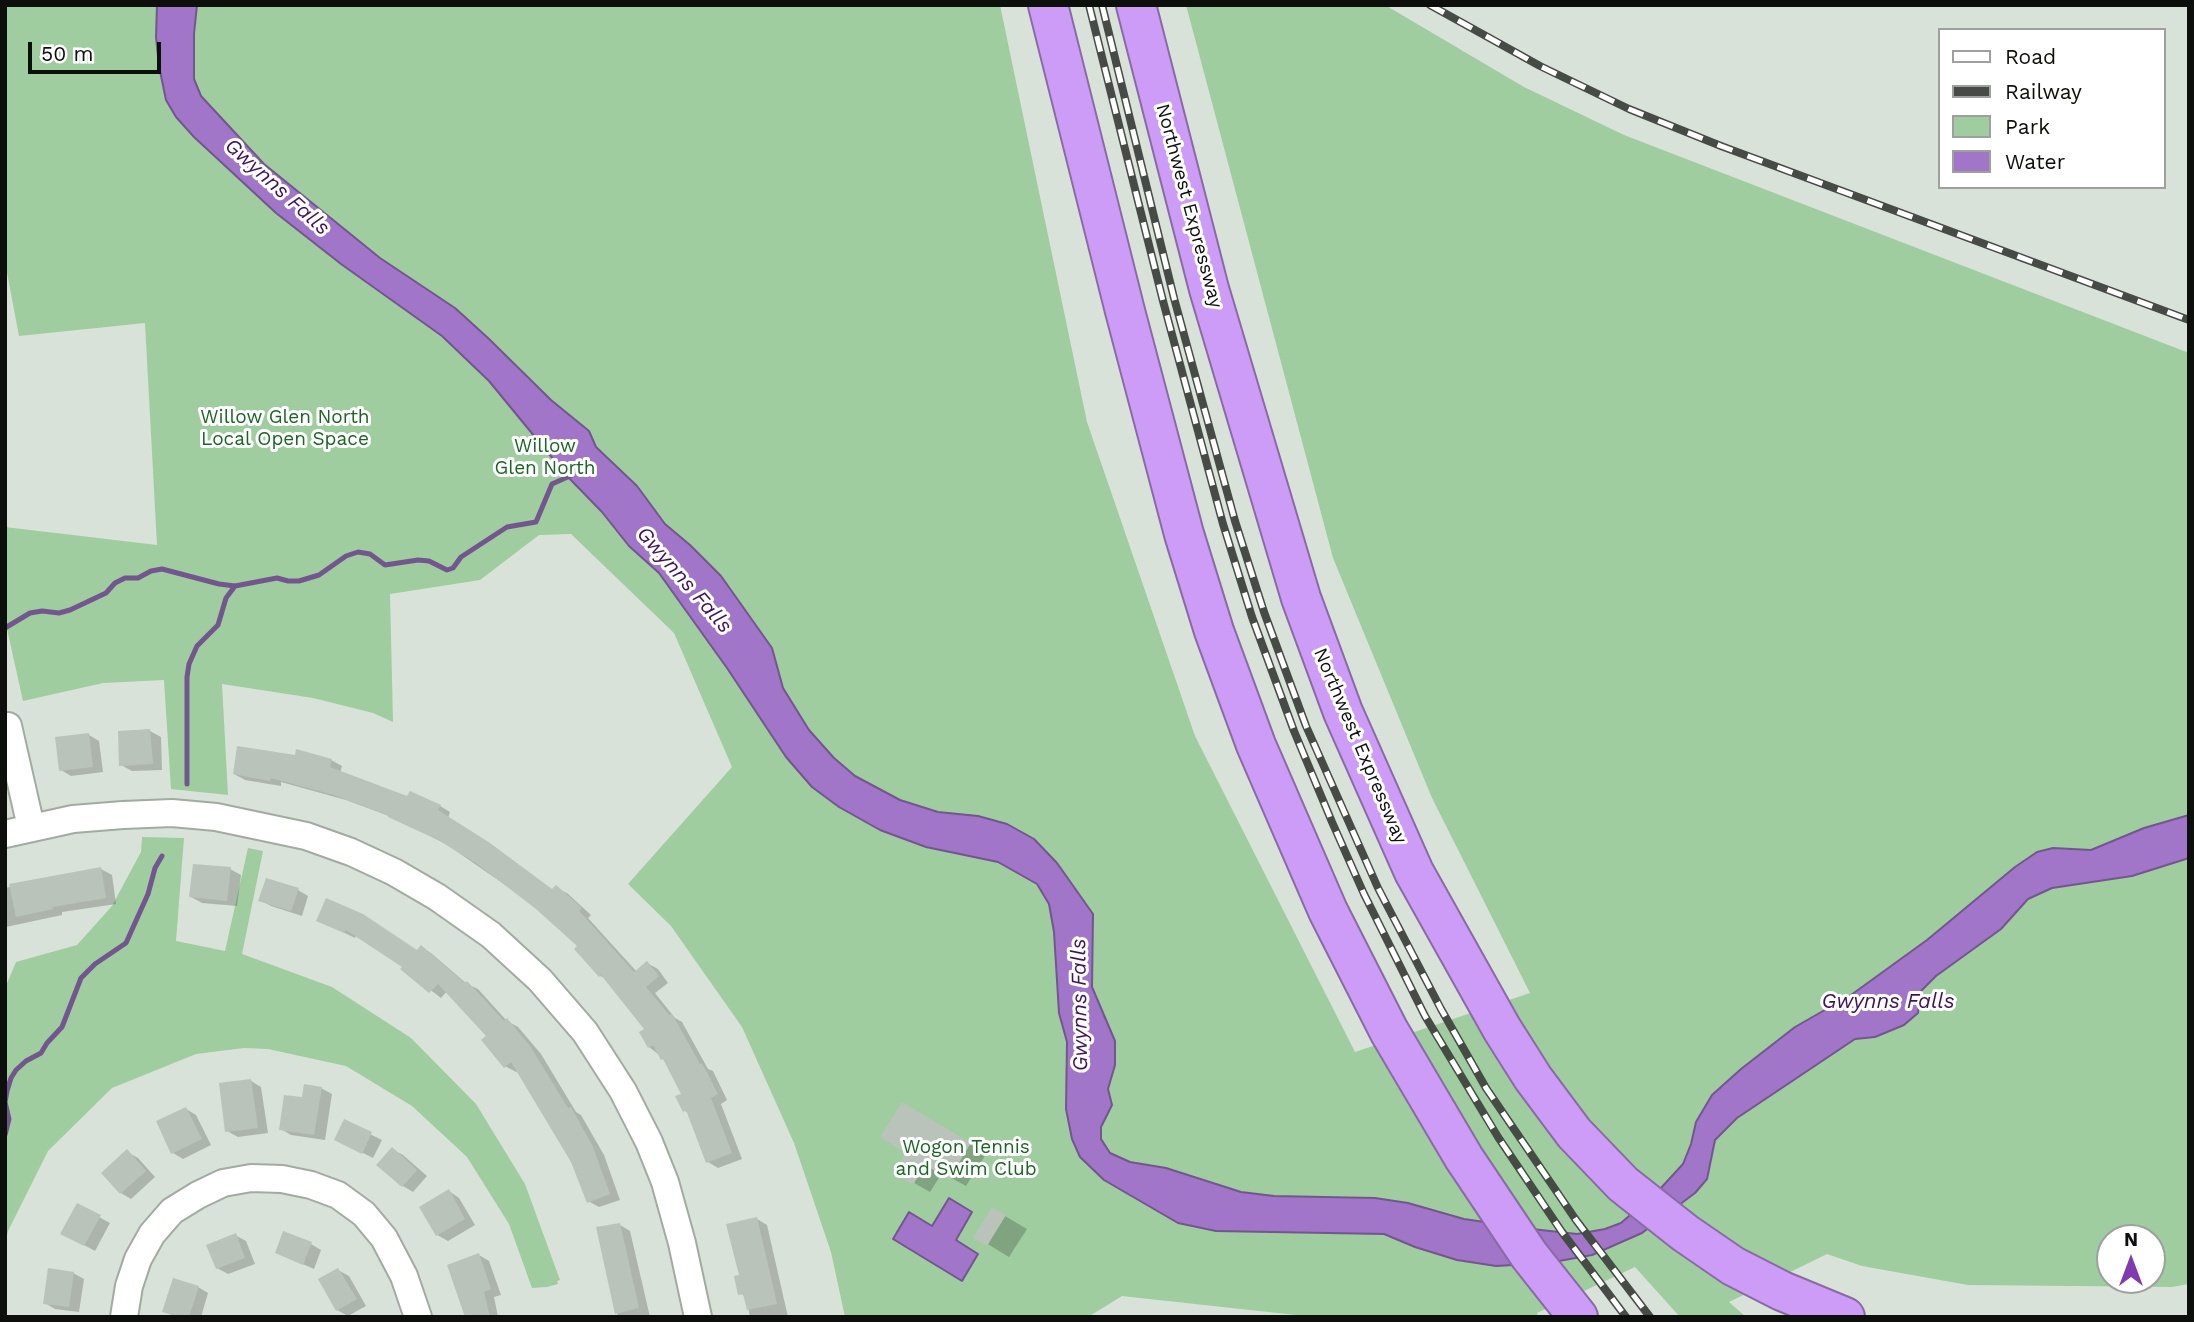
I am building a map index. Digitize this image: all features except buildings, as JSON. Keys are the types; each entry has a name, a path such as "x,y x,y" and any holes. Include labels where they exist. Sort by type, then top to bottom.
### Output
{"highway":[{"path":"1048,5 1184,534 1214,631 1256,745 1328,911 1388,1031 1464,1158 1529,1255 1578,1317"},
{"name":"Northwest Expressway","path":"1136,5 1209,289 1301,598 1343,712 1414,872 1526,1068 1574,1133 1623,1184 1685,1233 1733,1266 1782,1291 1845,1317"}],"street":[{"path":"8,726 31,827"},
{"path":"5,834 73,819 172,813 216,817 306,836 351,852 394,872 437,897 491,935 540,980 585,1032 623,1091 649,1142 665,1182 698,1317"},
{"path":"124,1317 129,1286 138,1259 152,1234 172,1212 223,1183 251,1178 282,1179 311,1185 338,1195 364,1213 389,1247 404,1276 418,1317"}],"green space":[{"path":"5,5 1000,5 1087,422 1195,736 1355,1052 1530,993 1432,798 1333,558 1186,5 1385,5 1524,87 1624,135 2189,353 2189,1284 2166,1287 2166,1224 2096,1224 2096,1286 1968,1285 1862,1266 1827,1254 1729,1302 1746,1317 1680,1317 1635,1267 1537,1313 1538,1317 1314,1317 1122,1296 1088,1317 845,1317 831,1252 794,1143 742,1027 671,926 628,884 732,767 674,633 571,534 539,535 480,580 390,594 393,722 373,713 313,698 222,684 228,795 171,789 164,680 103,683 23,701 5,620 5,527 157,545 145,323 19,336 5,262"},
{"path":"142,837 184,838 176,941 225,951 248,848 263,851 242,954 332,987 411,1038 476,1104 525,1184 560,1280 557,1281 558,1284 532,1288 509,1224 467,1157 412,1106 346,1066 268,1049 244,1048 196,1054 112,1088 48,1151 8,1231 5,1244 5,988 16,962 77,945 112,906 141,852"}],"water":[{"name":"Gwynns Falls","path":"157,5 197,5 194,79 201,96 264,164 380,258 455,308 551,400 589,431 596,447 637,486 665,524 721,576 772,648 783,688 809,730 834,758 855,776 900,800 938,812 978,816 1007,824 1034,839 1057,863 1093,914 1092,987 1115,1041 1115,1065 1108,1089 1112,1105 1101,1127 1101,1139 1110,1153 1130,1162 1166,1168 1241,1192 1274,1196 1375,1198 1408,1203 1464,1219 1577,1234 1605,1229 1621,1223 1660,1189 1683,1164 1696,1122 1712,1095 1741,1069 1795,1027 1851,995 1927,940 2037,852 2053,848 2091,850 2144,828 2189,815 2189,858 2132,876 2052,888 2028,899 2001,929 1936,976 1920,992 1918,1013 1904,1025 1875,1037 1855,1039 1737,1118 1715,1140 1707,1179 1695,1193 1642,1233 1592,1255 1548,1263 1496,1266 1457,1260 1384,1234 1216,1231 1178,1223 1104,1180 1080,1157 1072,1139 1066,1109 1067,1042 1059,1013 1054,932 1049,904 1037,884 998,862 926,847 880,830 839,807 812,787 786,757 659,573 629,546 602,512 567,476 489,381 442,336 341,264 276,213 176,117 166,100 159,66"},
{"path":"949,1198 972,1212 956,1240 978,1254 962,1281 893,1239 909,1212 932,1226"}],"waterway":[{"path":"5,628 30,613 59,613 70,610 106,593 115,583 125,578 138,578 162,569 235,586 277,578 299,581 319,575 346,556 358,552 370,554 385,565 418,560 429,561 447,570 453,568 461,557 507,527 536,522 552,484 572,475"},
{"path":"187,784 189,664 197,646 218,625 226,598 235,586"},
{"path":"5,1135 9,1119 5,1102 11,1078 26,1061 41,1053 62,1027 81,978 95,964 126,943 162,856"}],"railway":[{"path":"1089,5 1163,301 1223,524 1252,617 1294,731 1364,894 1425,1016 1498,1137 1562,1232 1626,1317"},
{"path":"1102,5 1174,298 1235,521 1264,612 1306,726 1378,888 1486,1088 1576,1220 1650,1317"},
{"path":"1430,5 1540,66 1629,109 1721,146 2189,320"}],"park label":[{"name":"Willow Glen North Local Open Space","path":"285,428"},
{"name":"Willow Glen North","path":"545,457"},
{"name":"Wogon Tennis and Swim Club","path":"966,1158"}]}
